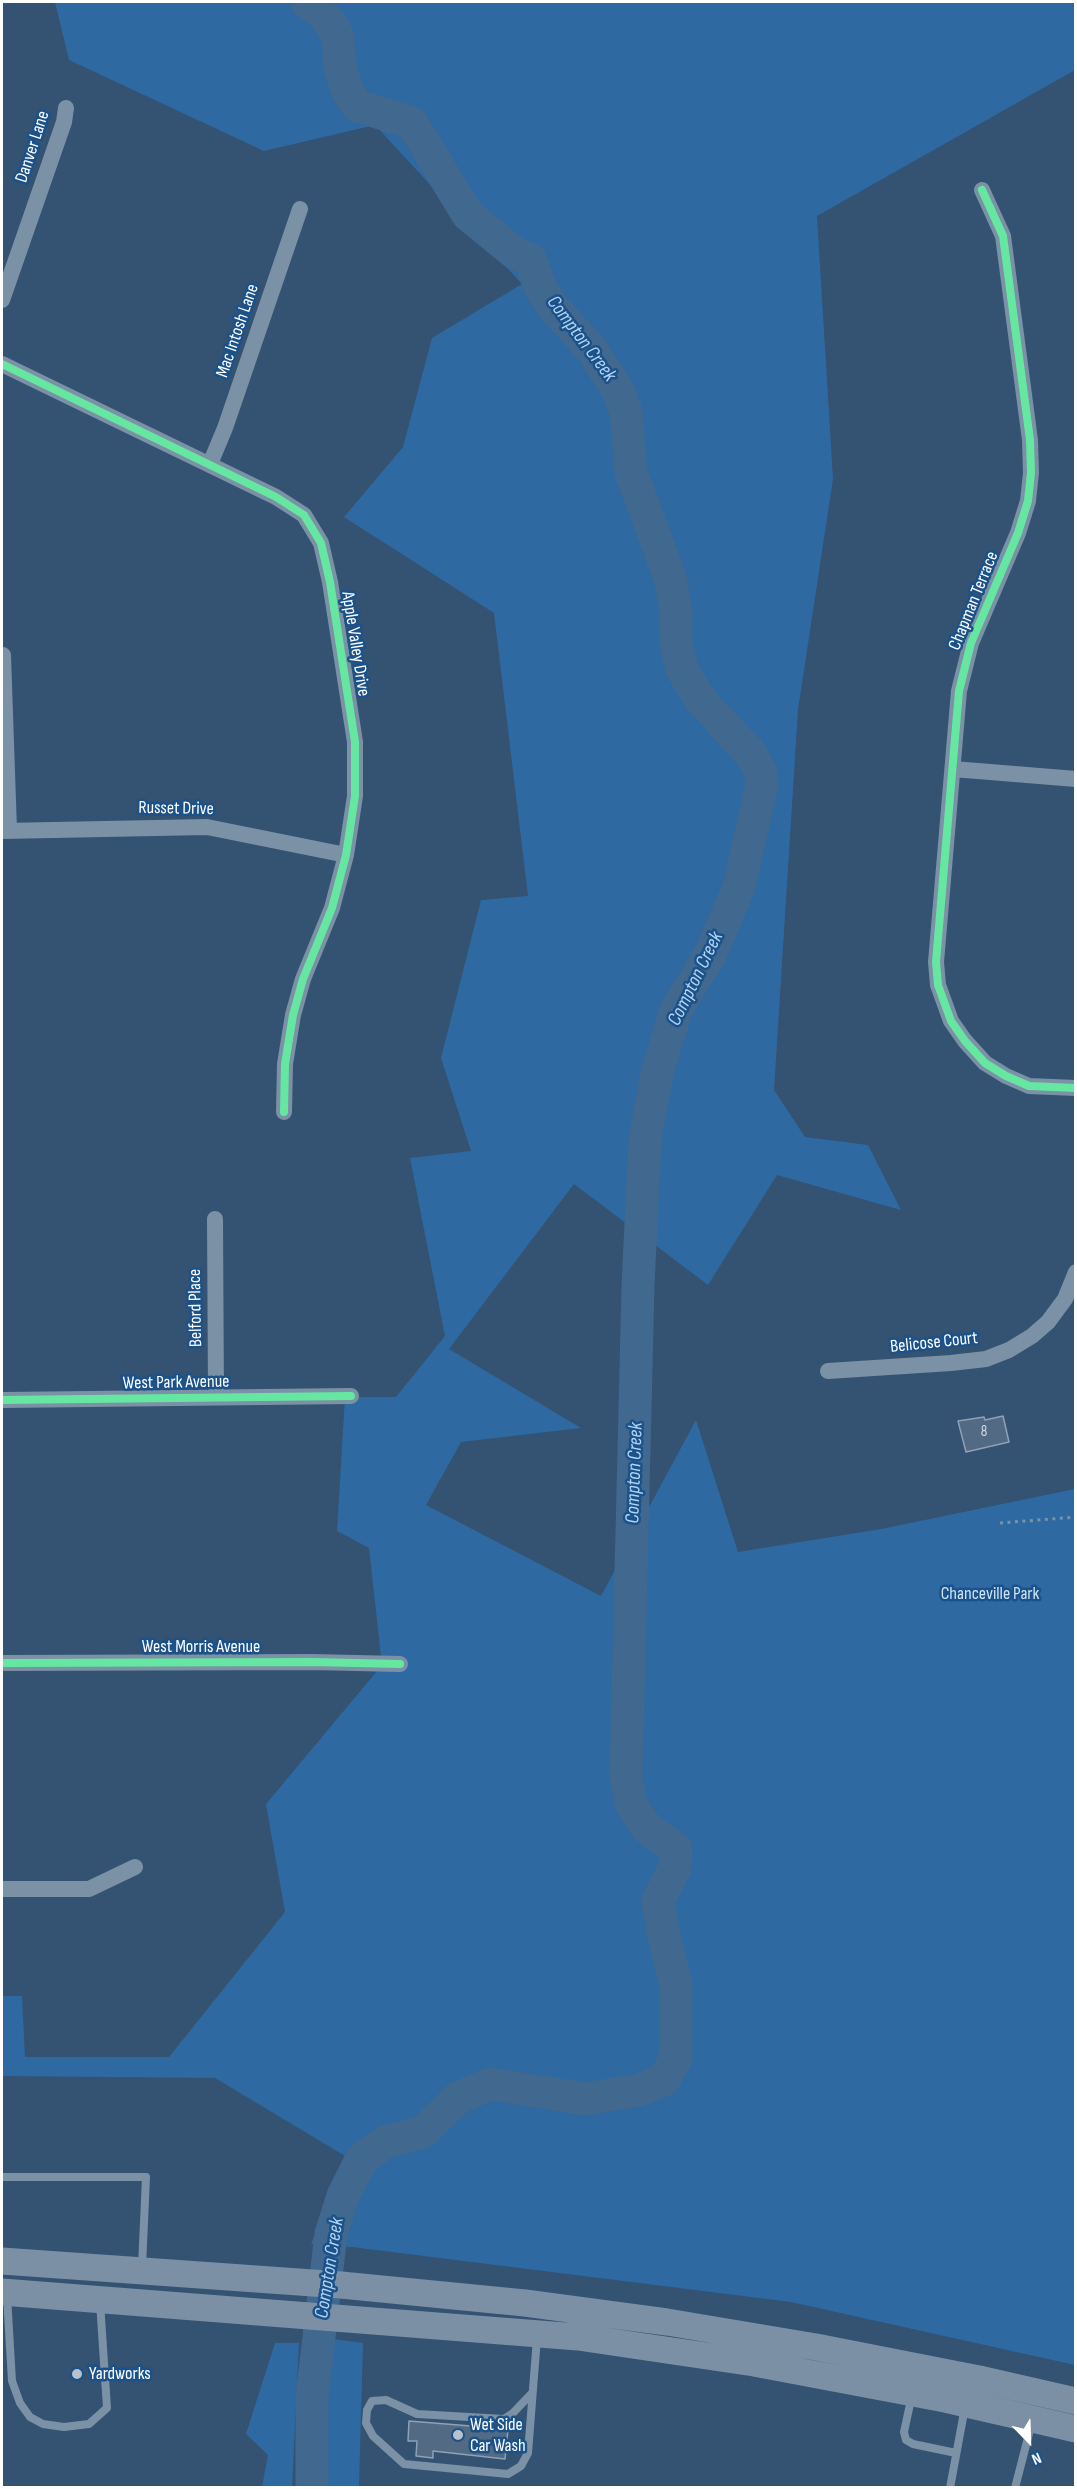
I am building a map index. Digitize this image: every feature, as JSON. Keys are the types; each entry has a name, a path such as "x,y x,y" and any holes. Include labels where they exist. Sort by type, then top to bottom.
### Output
{"highway":[{"path":"2,2260 341,2285 525,2303 667,2322 827,2349 1076,2401"},
{"path":"4,2292 578,2337 754,2363 912,2393 1076,2429"}],"street":[{"name":"Danver Lane","path":"2,300 64,122 66,108"},
{"name":"Chapman Terrace","path":"982,190 1003,236 1030,440 1031,473 1028,501 1018,533 966,660 959,692 936,962 938,985 943,1006 964,1041 978,1057 1029,1086 1076,1088"},
{"name":"Mac Intosh Lane","path":"210,464 225,428 300,209"},
{"name":"Apple Valley Drive","path":"2,364 276,497 304,515 321,543 332,593 355,742 355,796 346,855 332,908 303,979 292,1015 285,1064 284,1112"},
{"path":"3,655 5,830"},
{"path":"953,769 1076,779"},
{"name":"Russet Drive","path":"5,830 207,827 346,855"},
{"name":"Belford Place","path":"215,1219 216,1397"},
{"name":"Belicose Court","path":"828,1371 986,1359 1009,1350 1032,1336 1048,1322 1065,1299 1076,1272"},
{"name":"West Park Avenue","path":"2,1400 351,1396"},
{"name":"West Morris Avenue","path":"2,1663 400,1664"},
{"path":"2,1889 89,1888 135,1867"}],"lane":[{"path":"2,2177 146,2177 141,2271"},
{"path":"4,2292 12,2381 20,2403 30,2417 43,2424 64,2427 89,2424 107,2408 100,2300"},
{"path":"532,2393 504,2420 417,2414 386,2400 372,2401 367,2410 366,2423 373,2436 404,2464 508,2474 521,2466 528,2452 537,2334"},
{"path":"912,2393 904,2432 906,2440 912,2444 956,2453"},
{"path":"950,2487 965,2404"},
{"path":"1015,2487 1033,2419"}],"path":[{"path":"1000,1523 1076,1517"}],"green space":[{"name":"Chanceville Park","path":"55,2 1075,2 1075,70 817,216 833,479 798,710 774,1090 805,1137 868,1145 901,1210 777,1175 708,1285 574,1184 449,1349 581,1428 461,1442 426,1505 601,1596 696,1420 738,1552 881,1529 1075,1489 1075,2365 791,2302 352,2247 311,2244 345,2156 215,2078 2,2076 2,1996 22,1996 25,2057 169,2057 285,1912 266,1804 382,1665 369,1548 337,1531 345,1397 396,1397 445,1336 410,1158 471,1151 441,1058 481,900 528,896 494,613 344,517 403,447 432,338 522,284 375,125 264,151 69,60"},
{"path":"333,2339 363,2343 359,2486 380,2487 320,2487"},
{"path":"275,2343 299,2343 292,2487 262,2487 268,2455 246,2434"}],"building":[{"path":"1003,1416 1009,1442 966,1452 958,1421 984,1417 985,1420"},
{"name":"Wet Side Car Wash","path":"409,2421 508,2429 505,2459 433,2451 433,2458 416,2456 417,2441 408,2441"}],"waterway":[{"name":"Compton Creek","path":"307,2 321,12 338,37 340,69 349,94 358,106 412,123 468,215 516,254 530,259 541,289 552,306 591,349 618,390 626,412 631,472 670,578 676,610 676,645 682,669 699,698 750,753 760,770 762,784 739,887 711,953 676,1010 657,1073 645,1140 638,1286 626,1777 631,1804 647,1828 676,1849 675,1867 658,1901 676,1984 676,2057 664,2080 639,2090 585,2099 491,2084 459,2097 423,2132 385,2142 361,2160 343,2196 331,2234 312,2397 312,2488"}],"cycle path":[{"path":"982,190 1003,236 1030,440 1031,473 1028,501 1018,533 971,643 959,691 936,962 938,985 951,1021 985,1063 1029,1086 1076,1088"},
{"path":"2,364 276,497 304,515 321,543 330,582 355,742 355,796 346,855 332,908 303,979 293,1015 285,1064 284,1112"},
{"path":"2,1400 351,1396"},
{"path":"2,1663 400,1664"}],"place":[{"name":"Yardworks","path":"77,2374"},
{"name":"Wet Side Car Wash","path":"458,2435"}]}
